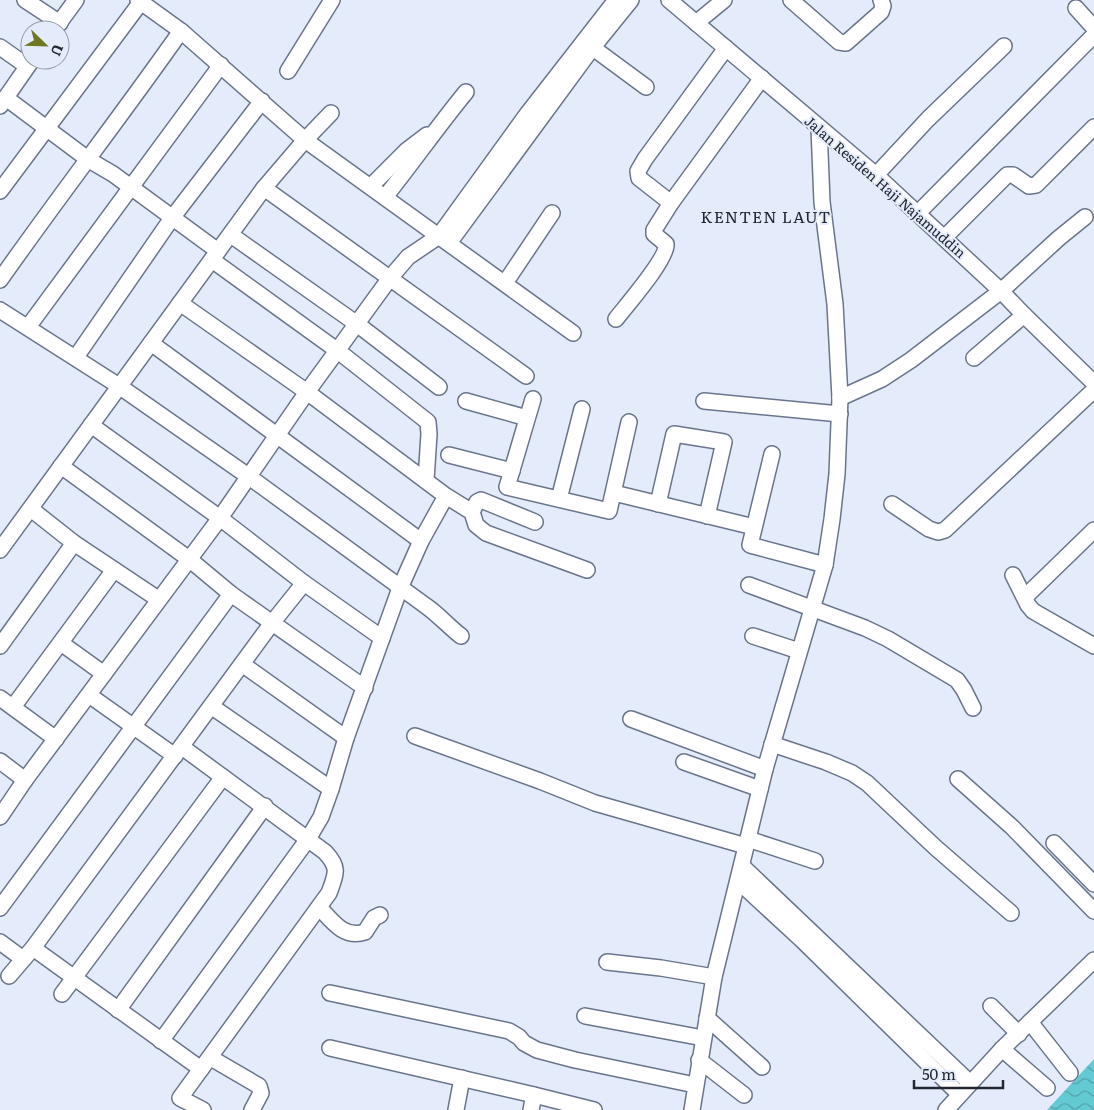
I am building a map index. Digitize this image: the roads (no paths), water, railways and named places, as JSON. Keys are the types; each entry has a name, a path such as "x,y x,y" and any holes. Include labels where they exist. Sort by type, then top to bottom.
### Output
{"street":[{"path":"25,0 50,20"},
{"path":"61,20 76,0"},
{"path":"288,71 332,0"},
{"path":"0,817 25,780 220,518 306,392 390,278 408,257 444,240 588,44 616,0"},
{"path":"588,44 631,0"},
{"name":"Jalan Residen Haji Najamuddin","path":"669,0 918,213 1024,315 1091,376"},
{"path":"696,23 724,0"},
{"path":"791,0 837,40 846,43 881,12 883,6 881,0"},
{"path":"0,191 139,1 181,31 305,140 573,333"},
{"path":"1076,8 1094,28"},
{"path":"0,280 181,31"},
{"path":"918,213 1094,35"},
{"path":"588,44 646,87"},
{"path":"876,176 928,119 1004,46"},
{"path":"0,47 20,58"},
{"path":"671,203 639,178 638,170 726,48"},
{"path":"28,327 221,65"},
{"path":"24,70 3,102 46,128 89,160 131,187 428,422 430,434 426,480"},
{"path":"616,319 654,269 665,251 666,244 654,235 653,232 671,203 762,78"},
{"path":"385,197 417,157 434,130 466,92"},
{"path":"76,358 172,218 262,101"},
{"path":"0,550 264,188 331,113"},
{"path":"944,238 1008,174 1014,175 1029,186 1036,185 1094,127"},
{"path":"696,1108 695,1085 714,977 765,769 825,565 837,474 840,398 835,304 822,202 819,128"},
{"path":"371,186 406,151 434,130"},
{"path":"264,188 526,376"},
{"path":"505,283 552,213"},
{"path":"840,398 882,379 917,355 1001,291 1085,217"},
{"path":"231,235 357,324 439,387"},
{"path":"180,303 306,392 446,496 472,512"},
{"path":"0,310 118,386 248,476 426,606 461,636"},
{"path":"974,358 1024,315"},
{"path":"151,343 421,541"},
{"path":"892,504 929,529 938,532 945,530 1094,390"},
{"path":"533,399 507,487 609,511 629,422"},
{"path":"466,401 527,418"},
{"path":"704,401 840,414"},
{"path":"559,499 582,408"},
{"path":"91,425 220,518 304,583 382,638"},
{"path":"658,504 674,434 724,442 707,516"},
{"path":"449,454 512,471"},
{"path":"772,454 750,545 825,565"},
{"path":"61,466 189,559 231,594 365,688"},
{"path":"614,494 754,527"},
{"path":"160,1041 308,840 321,817 346,738 400,588 421,541 446,496"},
{"path":"536,522 481,500 476,502 472,512 476,525 491,536 587,570"},
{"path":"30,510 74,543 158,600"},
{"path":"1025,597 1094,530"},
{"path":"0,646 74,543"},
{"path":"13,707 114,570"},
{"path":"1013,575 1030,608 1037,614 1094,646"},
{"path":"9,976 33,948 272,623 304,583"},
{"path":"749,585 813,608 888,639 953,678 962,686 973,708"},
{"path":"0,908 231,594"},
{"path":"753,636 799,651"},
{"path":"61,643 104,674"},
{"path":"242,664 346,738"},
{"path":"88,695 132,727 223,777 265,806 325,852 331,858 336,868 336,875 329,893 176,1104 203,1110"},
{"path":"0,698 56,739"},
{"path":"211,706 331,790"},
{"path":"631,719 765,769"},
{"path":"415,736 595,803 815,861"},
{"path":"772,744 843,768 860,778 1011,913"},
{"path":"0,761 25,780"},
{"path":"684,762 760,789"},
{"path":"62,994 223,777"},
{"path":"958,779 1019,834 1094,911"},
{"path":"118,1010 265,806"},
{"path":"1054,843 1094,884"},
{"path":"740,873 970,1082"},
{"path":"740,873 803,941 959,1094"},
{"path":"319,907 333,925 352,934 365,932 374,918 380,915"},
{"path":"0,942 23,960"},
{"path":"33,948 160,1041 259,1086 261,1093 252,1110"},
{"path":"946,1110 1002,1049 1094,960"},
{"path":"607,962 661,968 714,977"},
{"path":"330,993 509,1030 519,1037 524,1044 537,1050 575,1060 695,1085"},
{"path":"991,1006 1019,1034"},
{"path":"585,1016 702,1038"},
{"path":"707,1018 762,1067"},
{"path":"1030,1022 1070,1073"},
{"path":"330,1048 594,1110"},
{"path":"1002,1049 1047,1088"},
{"path":"699,1060 744,1095"},
{"path":"456,1110 462,1078"},
{"path":"531,1110 534,1095"}],"water":[{"path":"1094,1059 1094,1110 1047,1110"}],"district":[{"name":"KENTEN LAUT","path":"766,217"}]}
